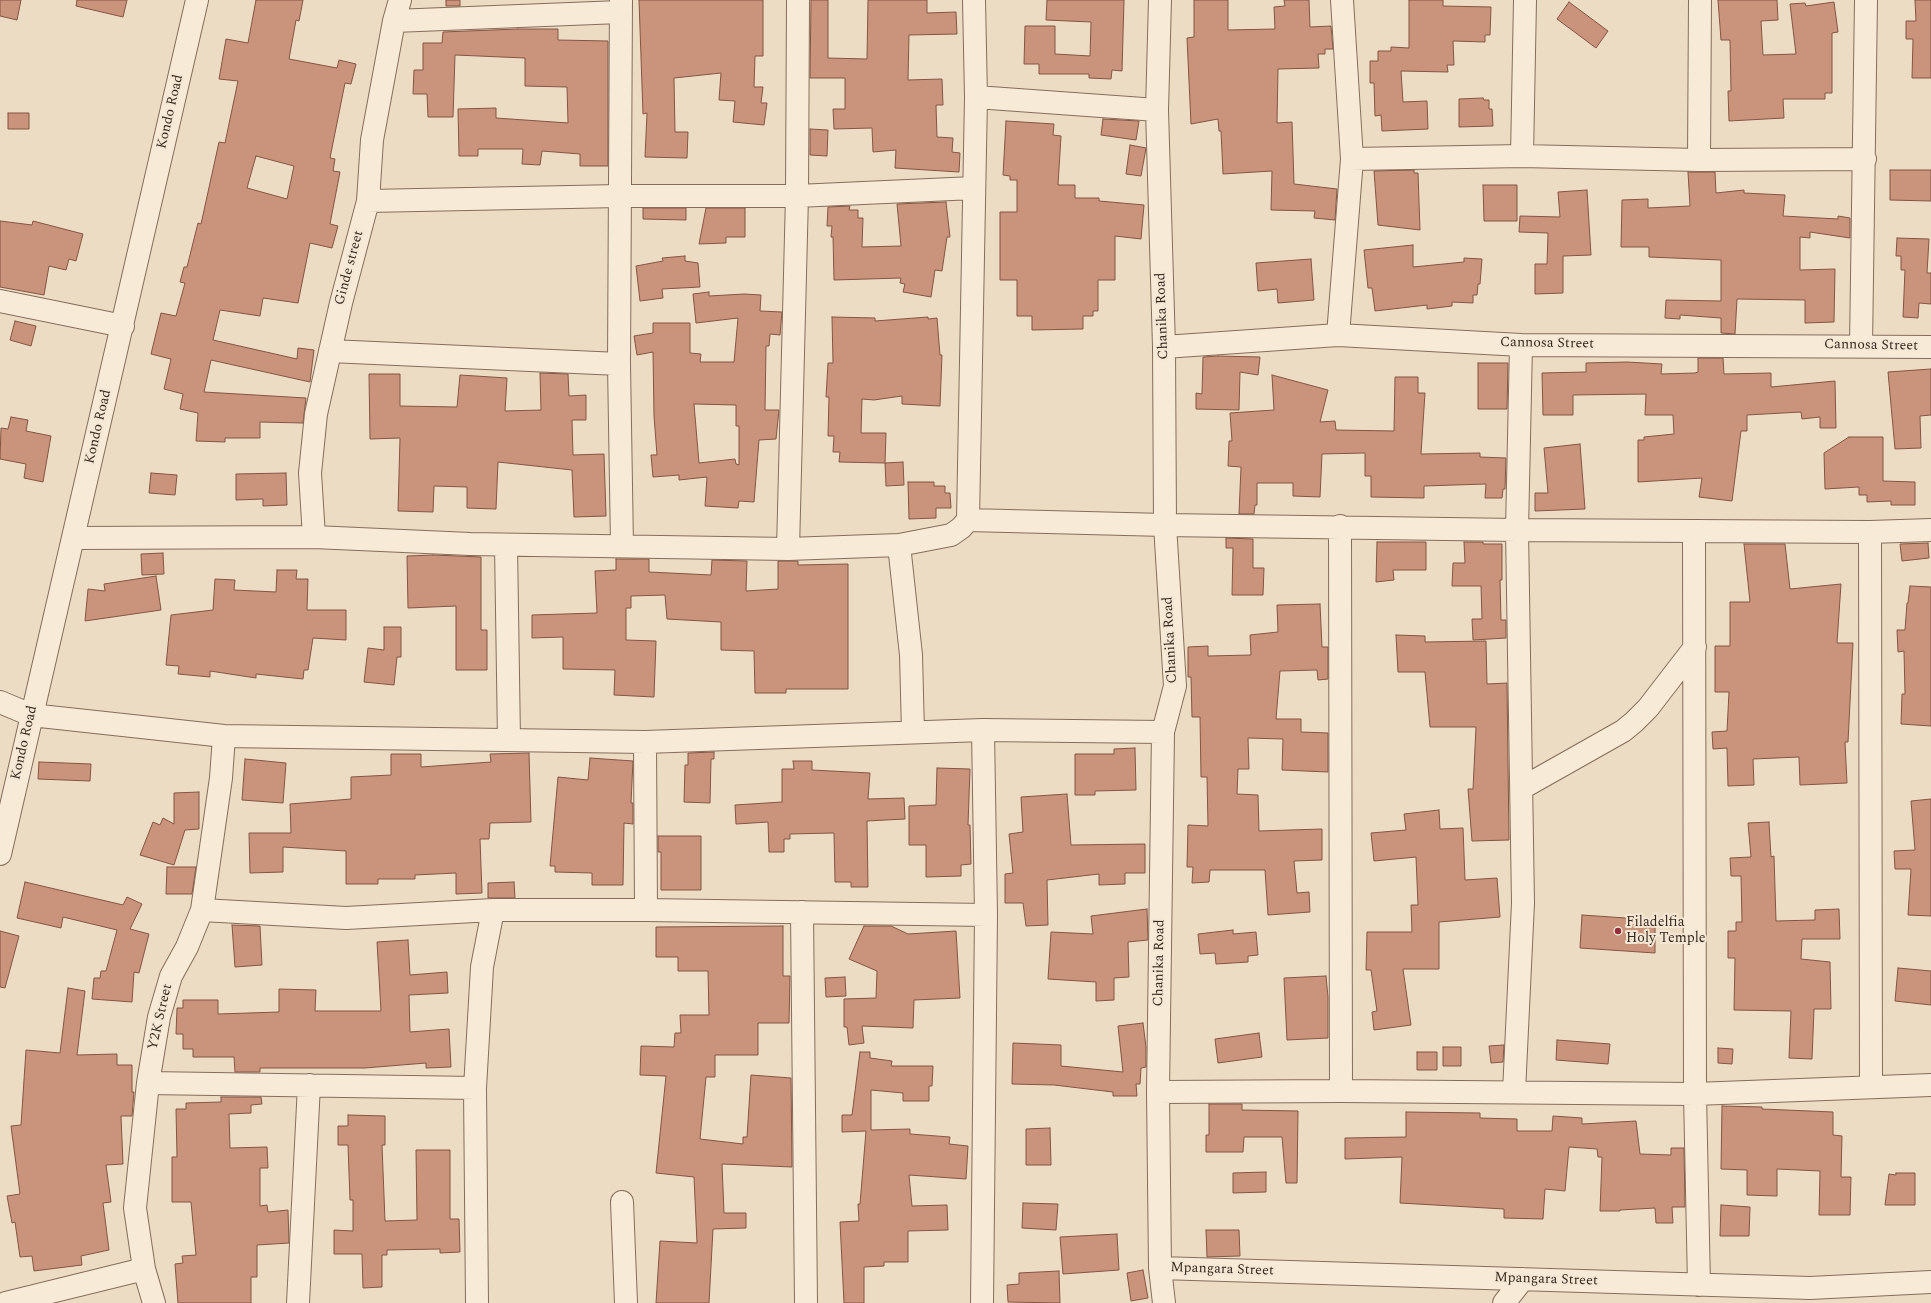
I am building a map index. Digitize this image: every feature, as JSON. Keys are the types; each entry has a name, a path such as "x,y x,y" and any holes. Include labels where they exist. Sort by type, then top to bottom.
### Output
{"street":[{"name":"Kondo Road","path":"0,854 197,0"},
{"name":"Ginde street","path":"314,537 310,473 316,414 330,351 368,201 372,140 394,21 400,0"},
{"path":"788,549 797,196 798,0"},
{"path":"968,520 976,97 974,0"},
{"name":"Chanika Road","path":"1160,0 1157,110 1164,347 1165,525 1174,686 1163,732 1158,1092 1160,1268 1164,1303"},
{"path":"1338,335 1352,158 1342,0"},
{"path":"1522,156 1526,0"},
{"path":"1699,160 1700,0"},
{"path":"1862,346 1866,0"},
{"path":"394,21 620,6 619,364 622,546"},
{"path":"976,97 1157,110"},
{"path":"1352,158 1522,156 1699,160 1865,159"},
{"path":"368,201 620,196 797,196 974,188"},
{"path":"0,302 123,326"},
{"name":"Cannosa Street","path":"1164,347 1338,335 1521,345 1931,347"},
{"path":"1514,1092 1523,903 1517,530 1521,345"},
{"path":"330,351 619,364"},
{"path":"73,538 314,537 506,545 788,549 899,545 951,535 968,520 1165,525 1340,526 1517,530 1870,532 1931,530"},
{"path":"1340,526 1341,1091"},
{"path":"1694,531 1695,1094 1699,1285"},
{"path":"1870,532 1871,1087"},
{"path":"506,545 509,740"},
{"path":"899,545 911,655 913,732"},
{"path":"1522,788 1623,731 1634,722 1648,708 1694,647"},
{"path":"0,702 31,716 224,736 645,742 983,730 1163,732"},
{"path":"982,1303 986,915 983,730"},
{"name":"Y2K Street","path":"154,1303 144,1269 135,1208 148,1083 159,1017 171,976 188,946 202,910 221,778 224,736"},
{"path":"645,742 646,910"},
{"path":"202,910 346,918 493,910 646,910 986,915"},
{"path":"477,1303 475,1088 482,967 493,910"},
{"path":"802,912 806,1303"},
{"path":"148,1083 475,1088"},
{"path":"298,1303 309,1085"},
{"path":"1158,1092 1341,1091 1695,1094 1931,1085"},
{"path":"622,1202 626,1303"},
{"name":"Mpangara Street","path":"1160,1268 1699,1285 1810,1295 1931,1282"},
{"path":"6,1303 144,1269"},
{"path":"1504,1303 1523,1279"}],"building":[{"path":"0,0 21,0 17,20 0,16"},
{"path":"77,0 127,0 123,17 76,6"},
{"path":"256,0 303,0 299,21 296,20 289,59 337,68 339,60 356,64 351,84 345,83 330,158 335,159 333,171 340,172 330,224 338,226 332,248 310,243 298,303 263,298 260,316 220,310 213,340 297,359 298,348 314,350 310,382 211,360 204,392 306,398 303,423 260,422 260,438 225,438 225,442 196,441 198,413 180,409 183,394 164,389 171,359 151,354 161,313 176,316 185,283 180,282 184,267 187,267 198,223 201,224 219,142 225,143 238,81 219,79 226,39 248,43","holes":["256,156 294,166 287,199 247,188"]},
{"path":"446,0 460,0 460,6 446,6"},
{"path":"639,0 763,0 763,56 755,56 754,87 763,87 761,103 767,103 764,125 733,122 735,101 719,100 721,73 674,78 675,132 688,132 687,158 645,157 647,113 643,114"},
{"path":"811,0 828,0 828,58 867,59 868,0 927,0 927,13 956,12 957,34 909,35 908,80 942,79 943,105 936,105 937,137 953,138 952,152 960,153 959,172 895,168 896,150 873,152 872,128 834,129 833,109 845,109 845,78 810,78"},
{"path":"1047,0 1124,0 1122,71 1112,70 1111,79 1089,78 1089,74 1039,74 1039,64 1024,64 1025,26 1055,26 1055,54 1090,56 1091,22 1046,20"},
{"path":"1194,0 1228,0 1228,30 1275,29 1274,7 1285,6 1284,0 1309,0 1310,27 1331,26 1333,49 1325,49 1325,54 1318,54 1319,68 1278,69 1277,123 1292,122 1294,184 1337,189 1335,220 1314,218 1315,211 1271,210 1272,171 1223,174 1221,131 1219,131 1218,119 1191,124 1187,38 1194,37"},
{"path":"1409,0 1443,0 1443,6 1491,7 1490,35 1485,35 1485,42 1453,41 1454,65 1447,65 1448,72 1401,71 1403,102 1427,101 1428,129 1382,131 1381,115 1375,116 1374,83 1370,83 1370,61 1378,61 1378,51 1391,51 1391,47 1409,48"},
{"path":"1718,0 1777,0 1778,20 1761,21 1763,55 1796,54 1790,4 1805,3 1806,6 1834,2 1838,32 1832,33 1832,93 1825,93 1825,99 1783,99 1784,118 1729,121 1728,91 1731,91 1730,40 1721,40"},
{"path":"1915,0 1931,0 1931,78 1912,78 1913,39 1906,39 1906,21 1916,21"},
{"path":"1569,2 1608,31 1596,48 1557,19"},
{"path":"558,29 558,40 608,41 608,166 580,166 580,154 542,151 540,165 522,164 523,149 478,149 478,156 459,156 458,109 496,108 496,118 568,123 567,87 525,86 525,58 455,55 453,117 428,117 427,94 413,94 414,70 423,70 423,43 442,43 443,32"},
{"path":"1483,98 1484,100 1489,100 1489,109 1492,109 1493,126 1459,127 1459,99"},
{"path":"8,113 29,113 29,129 8,129"},
{"path":"1103,119 1139,121 1136,140 1101,135"},
{"path":"1006,121 1054,124 1053,135 1061,136 1058,185 1075,185 1075,198 1099,198 1099,201 1144,205 1141,239 1115,236 1115,280 1098,280 1098,311 1093,311 1093,316 1083,316 1083,329 1032,330 1032,316 1017,316 1017,280 1000,280 1000,212 1017,212 1017,180 1010,180 1010,176 1003,175"},
{"path":"810,129 828,130 827,156 810,155"},
{"path":"1130,145 1146,148 1141,176 1126,174"},
{"path":"1414,170 1414,173 1418,173 1420,230 1378,225 1374,171"},
{"path":"1890,170 1931,170 1931,201 1890,200"},
{"path":"1688,172 1715,172 1716,193 1744,190 1744,193 1785,195 1783,216 1838,219 1838,216 1850,218 1850,238 1810,232 1810,238 1800,237 1800,270 1835,269 1834,322 1805,323 1805,300 1737,299 1735,334 1721,333 1721,318 1680,315 1680,319 1665,318 1666,300 1721,301 1721,260 1649,257 1649,247 1621,247 1622,200 1648,199 1648,208 1690,206"},
{"path":"1483,185 1517,185 1517,221 1484,221"},
{"path":"1587,190 1591,255 1563,256 1563,293 1535,294 1535,264 1547,264 1548,233 1519,232 1520,216 1560,217 1558,192"},
{"path":"946,202 950,237 947,237 942,271 935,270 931,297 903,292 905,284 900,283 901,278 834,280 833,237 831,237 832,226 827,226 828,207 850,206 849,210 858,210 858,218 863,218 862,247 901,246 897,204"},
{"path":"643,208 686,208 686,220 643,219"},
{"path":"706,208 745,208 745,237 726,237 726,243 699,244"},
{"path":"0,221 32,225 33,221 83,234 76,261 69,259 66,270 49,266 44,295 0,287"},
{"path":"1897,238 1929,239 1927,273 1931,273 1931,304 1919,303 1918,318 1903,317 1905,270 1901,270 1901,256 1896,256"},
{"path":"1413,245 1413,267 1464,262 1464,258 1482,259 1480,284 1478,284 1477,295 1473,295 1473,303 1452,302 1452,306 1427,309 1427,305 1375,311 1372,288 1368,288 1364,250"},
{"path":"685,256 685,261 698,263 700,287 662,289 663,298 640,301 636,266 663,261 662,258"},
{"path":"1311,259 1314,300 1278,303 1277,289 1258,291 1256,263"},
{"path":"709,292 709,296 744,294 761,295 760,311 782,312 780,335 770,334 769,346 766,346 765,410 779,410 776,439 759,440 754,502 739,501 738,508 705,506 707,477 679,480 679,475 653,477 651,455 657,455 654,416 653,352 637,355 634,336 653,333 653,323 690,323 690,353 701,354 700,362 734,362 738,318 696,323 693,294","holes":["694,404 736,405 736,426 739,426 739,465 736,464 735,459 699,463"]},
{"path":"832,317 875,318 875,321 928,317 928,319 937,318 940,355 942,355 940,406 902,404 902,396 874,400 862,399 861,433 886,433 885,463 839,462 840,452 833,452 834,436 828,436 829,397 826,397 828,363 833,363"},
{"path":"15,321 36,326 31,346 10,340"},
{"path":"1203,357 1260,357 1258,375 1240,372 1239,410 1196,409 1196,393 1202,394"},
{"path":"1698,358 1723,358 1724,374 1771,373 1771,387 1835,381 1836,428 1820,428 1820,417 1802,419 1801,412 1747,415 1747,431 1741,431 1732,501 1699,497 1702,478 1638,482 1638,440 1644,440 1644,437 1674,434 1673,415 1645,415 1646,394 1573,395 1573,415 1543,415 1542,373 1586,372 1586,363 1627,362 1662,364 1661,374 1695,373 1698,372"},
{"path":"1478,363 1508,363 1507,409 1478,409"},
{"path":"1931,369 1931,415 1920,416 1921,448 1895,449 1888,372"},
{"path":"540,373 568,374 569,396 586,395 586,420 572,420 573,455 604,454 606,516 574,517 572,470 498,462 496,509 467,508 467,487 434,486 433,512 398,511 400,438 370,439 369,374 400,374 400,406 457,407 460,375 507,378 505,411 541,410"},
{"path":"1272,375 1328,390 1320,422 1335,421 1336,430 1394,431 1395,377 1418,377 1418,393 1425,393 1421,454 1480,453 1480,457 1506,458 1505,489 1503,489 1502,498 1485,498 1486,484 1424,486 1424,498 1371,497 1371,476 1365,476 1365,453 1322,454 1320,497 1293,496 1293,483 1257,483 1257,505 1255,505 1254,514 1239,514 1241,467 1228,466 1229,441 1232,441 1230,413 1274,410"},
{"path":"11,417 28,420 26,431 51,436 43,482 24,478 26,464 0,459 1,428 8,429"},
{"path":"1849,437 1883,437 1883,481 1915,482 1915,505 1891,505 1891,501 1867,502 1867,495 1859,495 1859,487 1825,489 1824,453"},
{"path":"1580,444 1585,509 1535,511 1535,493 1548,493 1544,448"},
{"path":"903,462 904,485 886,486 885,463"},
{"path":"151,473 177,475 175,495 149,493"},
{"path":"286,473 287,505 263,506 263,499 236,500 236,474"},
{"path":"908,482 934,482 934,486 945,486 945,493 950,493 951,508 936,508 936,518 909,519"},
{"path":"1226,538 1253,539 1253,568 1264,568 1263,595 1232,595 1233,548 1226,548"},
{"path":"1377,542 1426,542 1426,570 1393,570 1394,580 1376,582"},
{"path":"1464,542 1502,544 1502,580 1500,580 1501,620 1506,620 1506,638 1473,640 1472,619 1482,619 1481,586 1452,586 1453,563 1465,563"},
{"path":"1928,543 1929,558 1902,561 1900,544"},
{"path":"1744,544 1785,544 1790,589 1841,584 1837,643 1853,643 1848,742 1845,742 1847,783 1800,785 1799,757 1753,759 1754,785 1728,786 1727,748 1713,749 1712,732 1727,731 1729,692 1715,692 1715,646 1730,646 1730,602 1750,602"},
{"path":"163,553 164,574 142,575 141,554"},
{"path":"433,555 481,557 481,630 487,630 487,670 456,670 456,606 408,608 407,556"},
{"path":"616,559 649,559 649,572 711,575 712,560 747,561 746,591 778,589 778,561 798,561 798,565 848,564 848,689 786,689 786,693 755,693 754,651 721,650 721,622 667,619 665,595 631,596 631,608 626,608 626,640 656,641 654,697 614,695 615,670 563,669 563,637 532,638 532,615 597,613 595,571 616,570"},
{"path":"277,570 297,570 296,579 308,579 307,610 346,610 346,640 313,638 308,670 304,670 303,679 256,674 256,678 210,671 210,677 178,674 179,666 166,665 171,615 213,610 215,579 235,580 234,590 276,592"},
{"path":"156,576 161,610 85,621 88,589 105,591 104,584"},
{"path":"1910,586 1931,587 1931,726 1901,724 1902,694 1905,694 1904,651 1898,652 1897,630 1905,630"},
{"path":"1320,604 1322,647 1328,647 1328,679 1318,680 1317,670 1280,671 1276,719 1301,719 1301,732 1328,733 1328,772 1282,770 1283,739 1248,738 1249,769 1238,769 1237,794 1258,795 1259,831 1322,829 1322,860 1294,861 1297,893 1309,892 1310,912 1268,915 1265,870 1210,870 1209,882 1192,883 1193,867 1187,867 1188,825 1208,826 1207,777 1201,777 1200,717 1192,717 1191,677 1188,677 1188,647 1208,646 1208,656 1251,655 1250,635 1278,632 1277,605"},
{"path":"384,627 401,627 401,657 397,657 394,685 364,682 368,648 384,650"},
{"path":"1396,635 1425,636 1425,642 1486,641 1487,684 1507,683 1509,840 1472,841 1468,789 1473,789 1476,727 1430,727 1425,672 1398,672"},
{"path":"1135,748 1136,790 1095,791 1095,795 1075,795 1075,754 1114,754 1114,749"},
{"path":"714,752 714,759 711,759 710,803 684,802 685,765 688,765 688,753"},
{"path":"529,753 531,822 490,823 489,839 480,839 482,893 456,894 456,873 415,875 415,879 378,879 378,884 346,884 346,851 283,847 283,872 250,873 249,833 291,833 290,804 351,799 351,777 391,775 391,754 421,754 421,767 491,762 490,754"},
{"path":"590,758 633,761 631,803 633,803 633,824 624,823 623,885 592,885 592,873 555,872 555,866 550,866 558,777 588,780"},
{"path":"245,759 286,763 283,803 242,800"},
{"path":"793,761 812,761 812,770 870,773 868,799 904,798 905,819 867,821 868,887 851,887 851,882 835,882 834,833 790,834 790,839 784,839 784,852 769,852 768,822 736,824 735,805 782,802 782,769 794,769"},
{"path":"39,762 91,764 90,781 38,779"},
{"path":"937,768 970,769 968,825 970,825 971,864 961,865 961,876 926,877 926,845 909,845 909,806 936,805"},
{"path":"199,792 199,829 185,830 174,865 140,855 153,822 160,825 163,818 174,824 174,793"},
{"path":"1067,794 1071,845 1145,844 1145,873 1125,873 1125,884 1099,885 1099,874 1047,880 1048,925 1026,926 1023,903 1005,903 1005,874 1013,873 1009,834 1023,832 1021,797"},
{"path":"1931,799 1931,916 1908,915 1911,869 1895,869 1894,851 1915,850 1911,801"},
{"path":"1439,810 1440,829 1463,828 1465,880 1497,878 1500,917 1439,922 1439,969 1403,969 1411,1025 1374,1030 1372,1012 1377,1011 1371,970 1366,970 1367,932 1412,932 1411,905 1418,905 1416,857 1374,861 1371,833 1406,830 1404,814"},
{"path":"1769,822 1771,857 1774,856 1776,921 1815,920 1815,910 1839,909 1840,939 1802,939 1801,959 1830,962 1831,1009 1814,1009 1812,1059 1789,1058 1791,1011 1734,1010 1735,958 1728,958 1728,931 1736,931 1736,922 1742,922 1741,876 1731,876 1730,858 1751,857 1748,823"},
{"path":"658,836 701,836 701,890 661,890 661,852 658,852"},
{"path":"167,867 196,867 192,894 166,894"},
{"path":"25,882 123,905 127,897 142,904 130,929 149,934 139,973 134,972 132,1002 92,999 94,978 100,978 101,971 106,971 117,930 63,917 61,928 17,918"},
{"path":"514,882 515,898 488,898 488,883"},
{"path":"1147,909 1148,940 1128,942 1129,977 1114,978 1114,1000 1096,1001 1096,982 1048,979 1051,932 1093,934 1091,916"},
{"path":"1582,915 1655,920 1655,953 1580,948"},
{"path":"232,925 260,926 262,965 235,967"},
{"path":"783,926 783,976 790,976 789,1023 758,1023 758,1055 715,1055 715,1077 706,1077 700,1139 743,1144 743,1137 747,1137 751,1075 791,1078 792,1167 722,1164 724,1213 746,1213 746,1228 713,1229 709,1303 656,1303 660,1241 697,1243 694,1177 656,1173 666,1076 640,1075 641,1046 674,1047 675,1033 681,1033 680,1015 709,1015 708,971 678,971 678,957 656,957 656,927"},
{"path":"864,926 891,926 908,934 956,931 960,998 914,1000 913,1028 862,1026 864,1043 849,1045 847,1027 844,1027 844,999 876,998 877,971 849,959"},
{"path":"1233,930 1233,934 1256,932 1258,955 1248,956 1248,962 1216,964 1215,953 1200,954 1198,934"},
{"path":"0,931 19,936 5,988 0,987"},
{"path":"408,940 410,975 447,972 448,993 409,995 410,1032 449,1029 451,1067 426,1068 426,1063 365,1068 260,1068 260,1072 235,1072 234,1057 193,1057 193,1049 183,1049 183,1034 176,1034 177,1008 183,1008 183,1000 218,1000 218,1014 279,1012 279,989 316,990 315,1011 381,1011 377,942"},
{"path":"1898,968 1931,971 1931,1005 1895,1001"},
{"path":"1326,976 1328,997 1328,1038 1287,1040 1284,978"},
{"path":"845,977 846,996 826,997 825,978"},
{"path":"68,988 85,991 77,1055 117,1054 117,1065 132,1065 132,1092 134,1092 132,1116 121,1116 123,1164 106,1165 111,1202 103,1203 109,1250 81,1256 82,1265 34,1271 32,1256 20,1257 15,1222 12,1223 7,1196 20,1194 11,1126 21,1125 26,1050 60,1053"},
{"path":"1143,1023 1146,1047 1146,1067 1141,1068 1140,1084 1136,1084 1137,1096 1113,1096 1113,1092 1054,1085 1012,1084 1013,1043 1061,1045 1061,1066 1123,1072 1118,1026"},
{"path":"1259,1033 1262,1057 1218,1063 1215,1039"},
{"path":"1557,1040 1610,1044 1608,1064 1556,1060"},
{"path":"1504,1045 1503,1062 1491,1063 1489,1046"},
{"path":"1443,1047 1461,1047 1461,1066 1443,1066"},
{"path":"1718,1048 1733,1049 1732,1064 1718,1063"},
{"path":"860,1052 870,1052 870,1058 892,1061 891,1066 933,1066 932,1086 929,1086 929,1101 903,1101 903,1093 871,1090 871,1130 910,1129 910,1134 950,1137 949,1144 968,1146 966,1179 909,1175 912,1206 947,1205 948,1230 908,1231 908,1262 884,1262 884,1266 864,1267 864,1303 844,1303 840,1222 859,1221 858,1204 860,1204 866,1131 842,1132 842,1115 852,1115"},
{"path":"1417,1052 1437,1052 1437,1070 1417,1070"},
{"path":"221,1097 261,1097 262,1104 251,1105 251,1113 229,1114 230,1148 267,1147 268,1168 260,1168 260,1206 267,1205 268,1212 288,1210 289,1243 257,1245 257,1277 251,1277 251,1303 178,1303 175,1264 183,1263 182,1256 196,1255 191,1202 172,1202 172,1157 177,1157 176,1109 186,1109 186,1103 221,1102"},
{"path":"1209,1104 1242,1104 1242,1110 1298,1111 1297,1183 1286,1183 1282,1137 1244,1137 1243,1152 1206,1152 1206,1135 1209,1135"},
{"path":"1722,1106 1833,1112 1833,1135 1842,1136 1841,1177 1851,1177 1850,1215 1819,1215 1820,1171 1777,1169 1777,1196 1747,1195 1747,1170 1721,1169"},
{"path":"1406,1112 1480,1113 1480,1118 1517,1119 1517,1131 1552,1131 1553,1116 1582,1118 1582,1124 1636,1121 1640,1154 1671,1155 1671,1148 1684,1148 1685,1207 1672,1207 1673,1223 1656,1223 1655,1208 1600,1211 1602,1157 1598,1157 1597,1149 1569,1147 1565,1191 1545,1189 1543,1219 1504,1218 1504,1209 1400,1203 1402,1157 1345,1159 1345,1138 1406,1137"},
{"path":"348,1115 385,1116 385,1145 382,1145 385,1221 417,1220 416,1150 450,1150 450,1219 459,1219 460,1252 440,1253 440,1249 387,1250 387,1255 382,1255 382,1287 363,1288 362,1254 334,1254 334,1230 353,1231 353,1200 350,1200 348,1145 338,1145 338,1126 348,1126"},
{"path":"1050,1128 1051,1165 1026,1165 1026,1129"},
{"path":"1266,1172 1266,1192 1233,1193 1233,1173"},
{"path":"1896,1173 1915,1173 1915,1205 1885,1205 1889,1174 1896,1175"},
{"path":"1023,1203 1058,1204 1056,1230 1022,1228"},
{"path":"1721,1205 1750,1207 1749,1236 1720,1236"},
{"path":"1206,1230 1239,1230 1240,1256 1207,1257"},
{"path":"1117,1234 1119,1270 1063,1274 1060,1237"},
{"path":"1143,1270 1148,1298 1131,1301 1127,1273"},
{"path":"1059,1271 1060,1303 1008,1302 1007,1285 1019,1284 1019,1273"}],"place":[{"name":"Filadelfia Holy Temple","path":"1618,931"}]}
